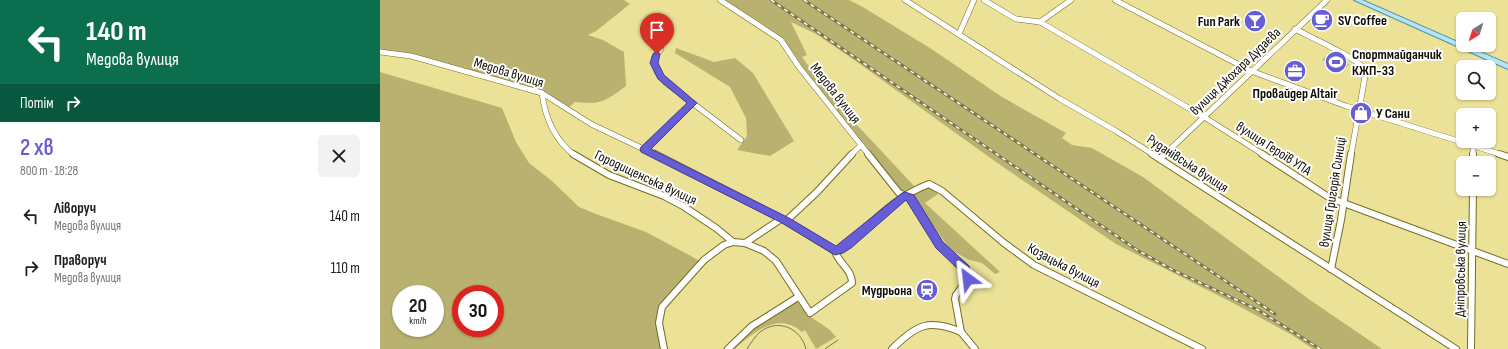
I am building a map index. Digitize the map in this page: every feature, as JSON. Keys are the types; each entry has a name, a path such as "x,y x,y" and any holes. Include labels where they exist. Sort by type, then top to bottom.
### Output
{"main road":[{"path":"1357,0 1508,67"}],"street":[{"name":"Медова вулиця","path":"720,0 781,40 799,67 899,194 911,198 940,245 966,269 968,279 955,298 960,332"},
{"name":"Руданівська вулиця","path":"905,0 1060,99 1116,131 1456,349"},
{"path":"959,34 974,0"},
{"path":"984,0 1016,19 1040,22 1071,0"},
{"path":"1115,0 1251,71 1357,109 1456,141"},
{"name":"вулиця Джохара Дудаєва","path":"1160,160 1251,71 1327,0"},
{"name":"вулиця Героїв УПА","path":"1040,22 1204,117 1330,198 1508,264"},
{"name":"вулиця Григорія Синиці","path":"1295,29 1355,60 1365,68 1366,71 1357,109 1344,204 1331,269"},
{"path":"665,36 661,40 661,49 655,56 656,67 665,82 741,140"},
{"name":"Медова вулиця","path":"380,52 411,56 542,94 590,124 644,149 783,220 835,251"},
{"name":"Городищенська вулиця","path":"542,94 544,110 552,131 558,141 575,156 609,175 664,196 683,206 716,228 733,242"},
{"path":"644,149 692,103"},
{"path":"745,243 783,220 817,192 861,145"},
{"path":"1479,148 1508,157"},
{"name":"Козацька вулиця","path":"905,195 917,188 929,184 942,190 1004,243 1034,265 1202,349"},
{"path":"664,349 659,329 659,316 662,307 702,262 722,246 733,242 745,243 770,255 792,284 798,298 810,313 852,283 853,278 851,274 836,255 835,251 848,245 905,195"},
{"name":"Дніпровська вулиця","path":"1471,349 1473,196"},
{"path":"728,349 752,326 798,298"},
{"path":"892,349 909,333 923,325 950,327 960,332 975,349"}],"shaded area":[{"path":"380,0 624,0 630,4 596,31 588,35 603,40 624,52 626,86 603,101 591,103 575,102 569,107 542,92 380,50"},
{"path":"723,0 849,0 861,6 930,48 1002,97 1066,133 1062,138 1072,145 1092,148 1143,177 1310,300 1382,349 1313,349 1292,335 1235,304 1116,244 996,162 857,62 816,34 791,22 807,55 802,57 822,84 857,125 914,186 904,192 899,190 801,66 783,39"},
{"path":"676,48 714,62 735,58 753,73 794,141 770,156 737,150 747,136 746,118 730,87 675,53"},
{"name":"Спортмайданчик КЖП-33","path":"1328,54 1349,64 1344,71 1322,60"},
{"path":"380,72 502,108 516,142 529,163 552,181 579,207 646,232 702,262 682,284 659,316 664,349 380,349"},
{"path":"923,188 931,188 938,194 925,203 1000,272 995,274 982,263 969,260 953,251 947,245 913,197 915,193"},
{"path":"795,299 808,315 830,330 836,337 816,349 805,330 802,332 793,326 784,323 775,324 767,326 750,336 735,349 728,349 737,338"}],"tram line":[{"path":"747,349 760,332 774,326 788,327 794,331 799,336 806,349"},
{"path":"825,349 838,340"}],"railway":[{"path":"771,0 1137,250 1173,270 1258,310 1320,349"},
{"path":"804,0 1275,314"}],"place":[{"name":"SV Coffee","path":"1322,20"},
{"name":"Fun Park","path":"1255,21"},
{"name":"Спортмайданчик КЖП-33","path":"1336,62"},
{"name":"Провайдер Altair","path":"1295,71"},
{"name":"У Сани","path":"1361,113"},
{"name":"Мудрьона","path":"927,290"}],"route":[{"path":"657,54 654,58 654,63 660,77 692,103 644,149 781,219 786,220 835,251 848,245 905,195 911,198 940,245 966,269 968,279"}]}
